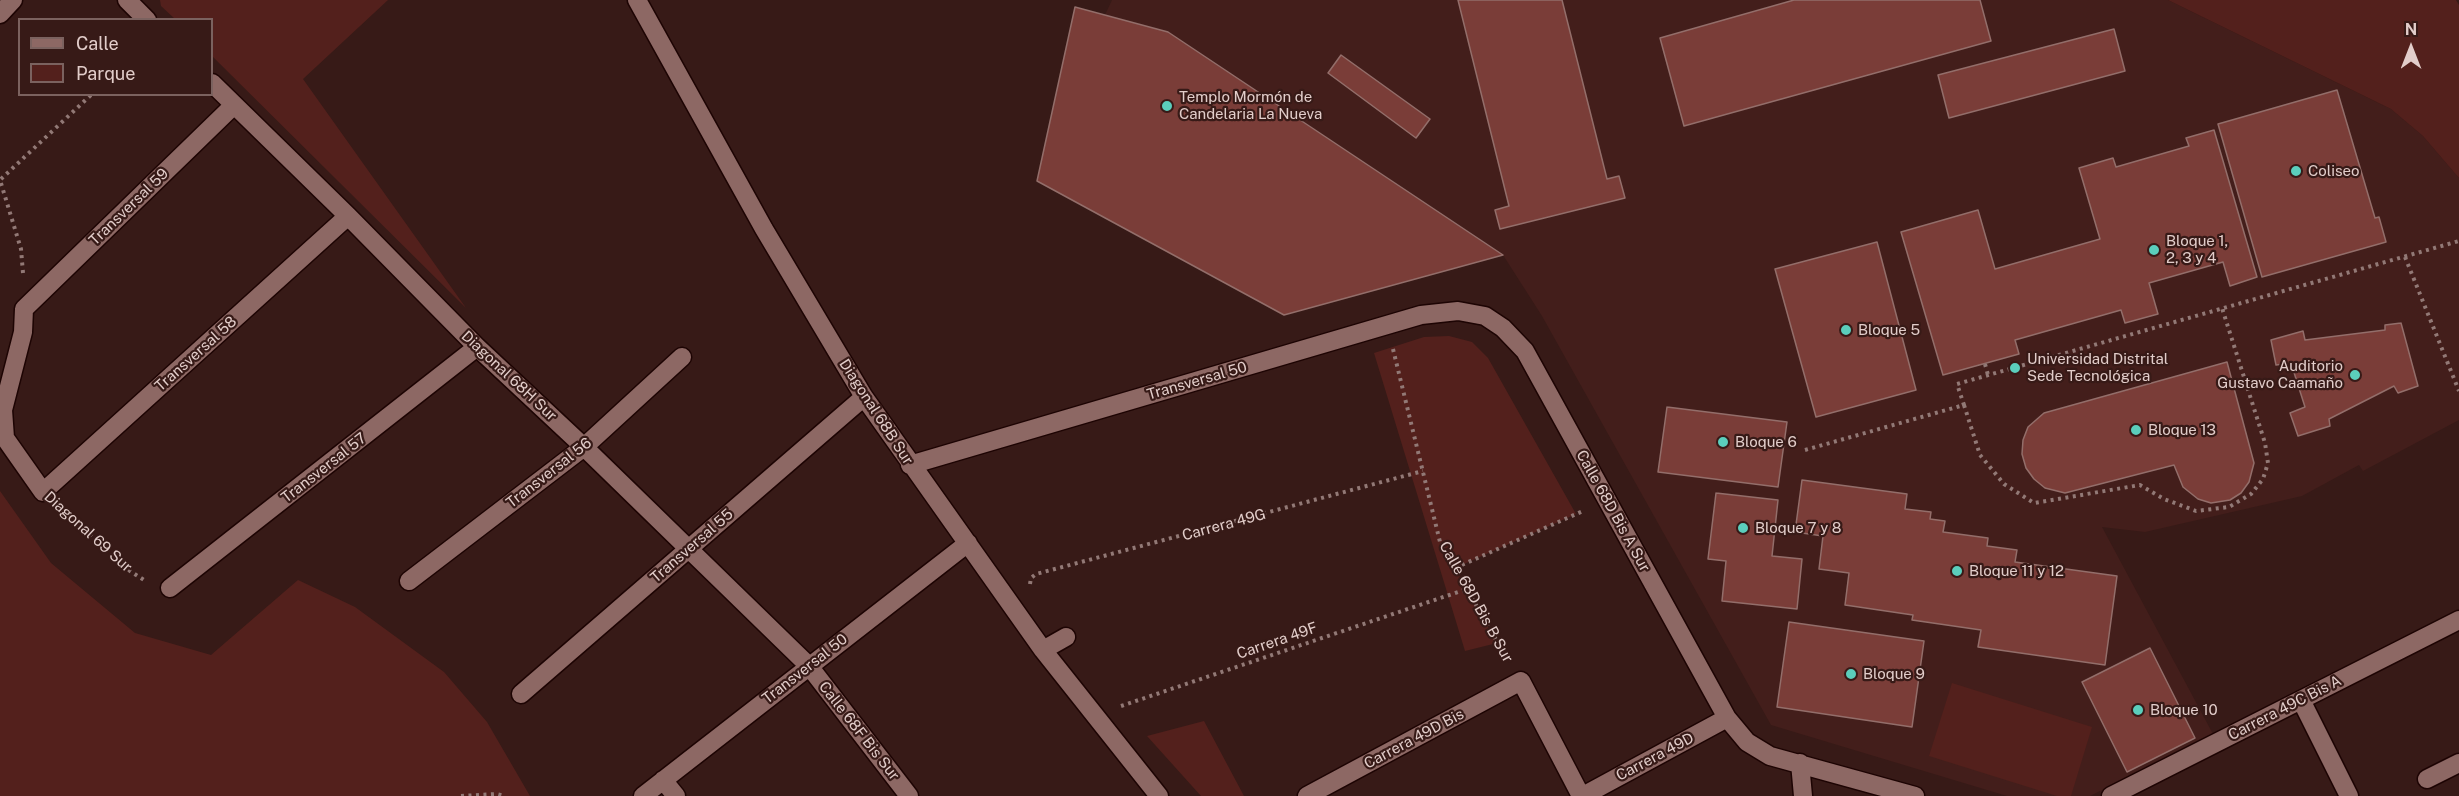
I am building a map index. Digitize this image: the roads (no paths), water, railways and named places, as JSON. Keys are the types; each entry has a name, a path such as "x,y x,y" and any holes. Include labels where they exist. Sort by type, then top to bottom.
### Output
{"street":[{"path":"0,14 13,0"},
{"path":"127,0 145,18"},
{"name":"Diagonal 68B Sur","path":"637,0 764,229 864,397 1043,650 1159,796"},
{"name":"Diagonal 68H Sur","path":"213,83 477,347 584,447 809,666"},
{"name":"Transversal 59","path":"24,309 234,105"},
{"name":"Transversal 58","path":"44,492 348,216"},
{"name":"Diagonal 69 Sur","path":"24,309 23,332 3,410 5,438 44,492"},
{"name":"Transversal 50","path":"910,465 1421,315 1458,311 1485,316"},
{"name":"Calle 68D Bis A Sur","path":"1485,316 1503,328 1525,351 1727,718 1747,742 1770,756 1915,796"},
{"name":"Transversal 57","path":"170,588 477,347"},
{"name":"Transversal 56","path":"409,581 584,447 682,357"},
{"name":"Transversal 55","path":"520,694 864,397"},
{"name":"Transversal 50","path":"642,796 968,543"},
{"name":"Carrera 49C Bis A","path":"2111,796 2459,620"},
{"path":"1043,650 1066,637"},
{"name":"Calle 68F Bis Sur","path":"809,666 909,796"},
{"name":"Carrera 49D Bis","path":"1307,796 1521,681 1582,796"},
{"path":"2301,700 2349,796"},
{"name":"Carrera 49D","path":"1582,796 1727,718"},
{"path":"1800,763 1803,796"},
{"path":"2427,779 2459,763"},
{"path":"663,780 676,796"}],"place":[{"name":"Templo Mormón de Candelaria La Nueva","path":"1167,106"},
{"name":"Coliseo","path":"2296,171"},
{"name":"Bloque 1, 2, 3 y 4","path":"2154,250"},
{"name":"Bloque 5","path":"1846,330"},
{"name":"Universidad Distrital Sede Tecnológica","path":"2015,368"},
{"name":"Auditorio Gustavo Caamaño","path":"2355,375"},
{"name":"Bloque 13","path":"2136,430"},
{"name":"Bloque 6","path":"1723,442"},
{"name":"Bloque 7 y 8","path":"1743,528"},
{"name":"Bloque 11 y 12","path":"1957,571"},
{"name":"Bloque 9","path":"1851,674"},
{"name":"Bloque 10","path":"2138,710"}]}
